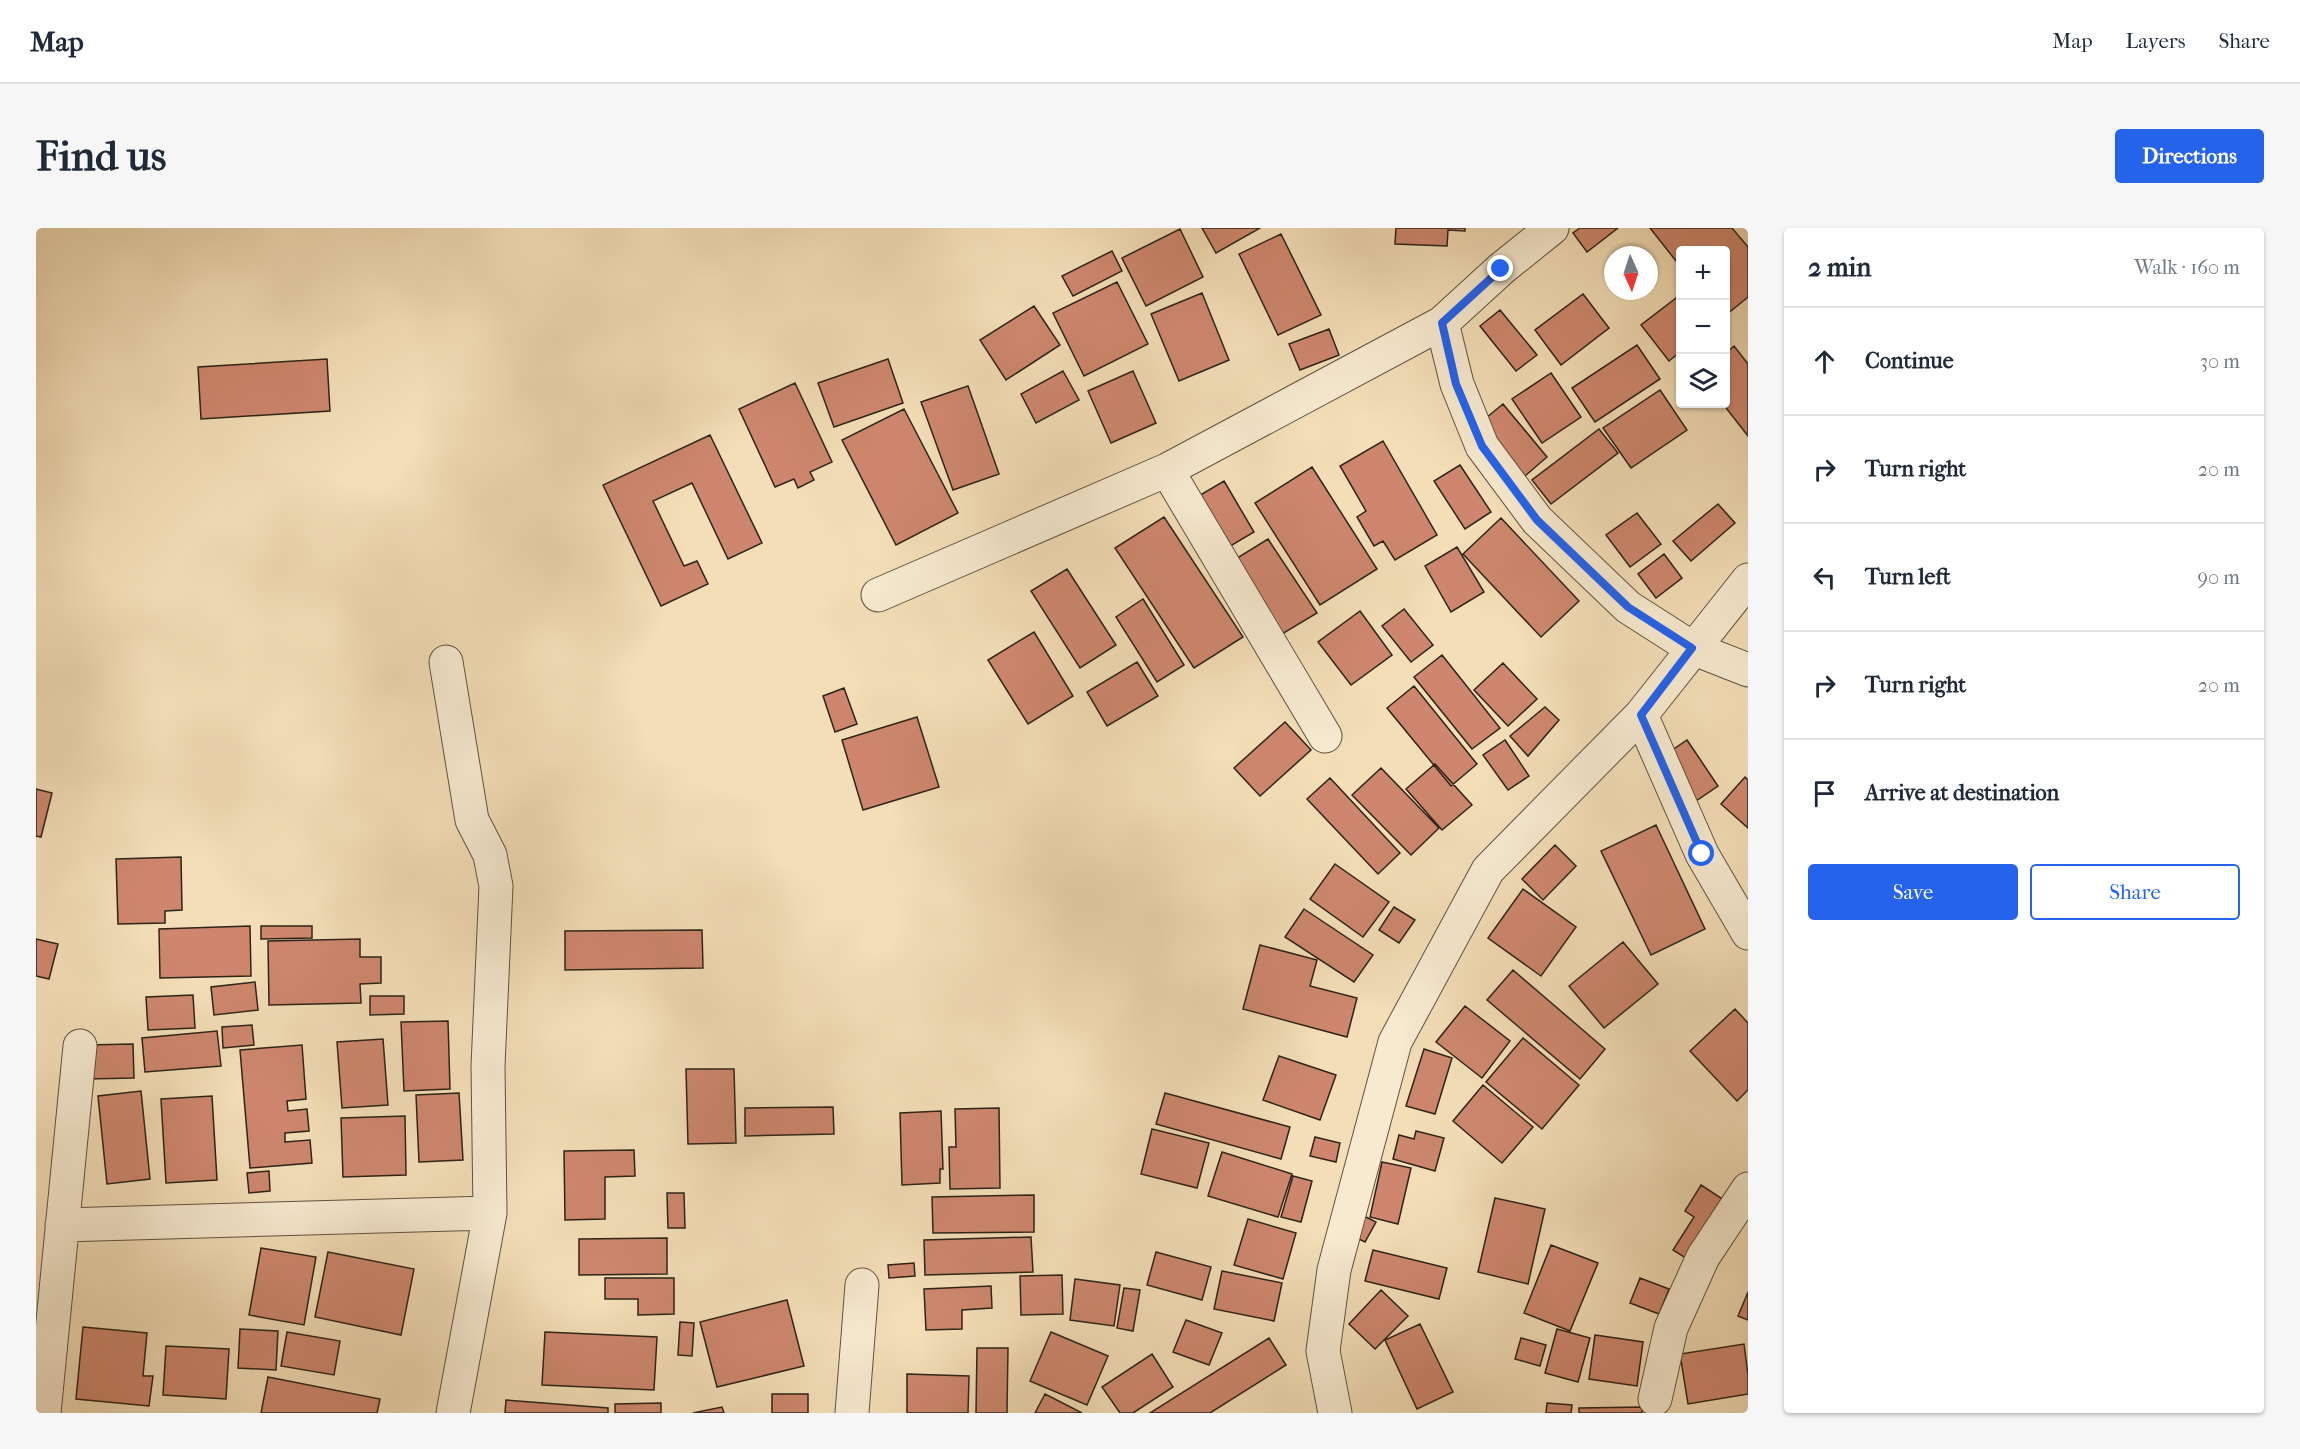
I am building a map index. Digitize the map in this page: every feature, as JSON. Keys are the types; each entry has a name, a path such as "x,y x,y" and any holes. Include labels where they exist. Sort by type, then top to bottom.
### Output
{"street":[{"path":"1501,269 1513,228"},
{"path":"878,595 1167,470 1442,323 1501,269 1552,228"},
{"path":"1442,323 1456,384 1482,446 1537,520 1628,607 1692,648 1748,670"},
{"path":"1167,470 1325,736"},
{"path":"1335,1413 1323,1351 1334,1270 1395,1042 1488,870 1641,715 1748,580"},
{"path":"446,662 472,820 490,855 496,886 488,1066 490,1213 453,1413"},
{"path":"1641,715 1702,854 1748,933"},
{"path":"44,1413 80,1046"},
{"path":"1655,1399 1671,1328 1703,1257 1748,1190"},
{"path":"62,1225 490,1213"},
{"path":"852,1413 862,1285"}],"building":[{"path":"1202,228 1260,228 1216,253"},
{"path":"1396,228 1465,228 1465,231 1448,230 1447,246 1395,244"},
{"path":"1580,228 1618,228 1587,252 1573,233"},
{"path":"1650,228 1732,228 1748,247 1748,297 1730,312 1730,246 1676,246 1676,261"},
{"path":"1180,229 1203,277 1146,306 1122,258"},
{"path":"1281,234 1321,315 1278,335 1239,254"},
{"path":"1112,251 1122,271 1073,296 1062,276"},
{"path":"1117,282 1148,344 1084,376 1053,313"},
{"path":"1202,293 1229,360 1179,381 1151,314"},
{"path":"1583,294 1609,328 1561,365 1535,330"},
{"path":"1676,298 1676,355 1669,361 1641,325"},
{"path":"1034,306 1060,345 1006,380 980,340"},
{"path":"1500,310 1537,355 1516,371 1480,326"},
{"path":"1329,329 1339,355 1300,370 1289,344"},
{"path":"1637,345 1660,379 1595,422 1572,388"},
{"path":"1734,346 1748,364 1748,436 1726,408 1730,408 1730,350"},
{"path":"327,359 330,411 201,419 198,367"},
{"path":"888,359 903,403 834,427 818,383"},
{"path":"1063,371 1079,400 1036,423 1021,394"},
{"path":"1133,371 1156,423 1111,443 1088,391"},
{"path":"1551,373 1581,417 1542,443 1512,399"},
{"path":"795,383 832,462 810,472 814,480 798,488 794,479 775,487 739,409"},
{"path":"968,386 999,474 953,490 921,402"},
{"path":"1660,390 1687,430 1631,468 1603,428"},
{"path":"1503,404 1547,457 1525,476 1481,422"},
{"path":"904,409 958,513 896,545 842,440"},
{"path":"1599,429 1618,453 1551,504 1532,480"},
{"path":"710,435 762,543 728,559 692,483 653,501 684,566 697,561 708,584 661,606 603,485"},
{"path":"1383,441 1437,535 1395,560 1383,541 1374,546 1357,517 1366,511 1340,466"},
{"path":"1460,465 1491,512 1465,529 1434,481"},
{"path":"1312,467 1377,569 1320,605 1255,503"},
{"path":"1224,481 1254,532 1227,548 1197,497"},
{"path":"1718,504 1735,523 1691,561 1673,541"},
{"path":"1637,513 1661,544 1630,567 1606,535"},
{"path":"1164,517 1243,637 1194,668 1115,548"},
{"path":"1501,518 1579,601 1541,637 1463,554"},
{"path":"1268,539 1317,613 1282,634 1234,560"},
{"path":"1457,547 1484,592 1451,612 1425,566"},
{"path":"1664,554 1682,578 1656,598 1638,574"},
{"path":"1067,569 1116,645 1080,668 1031,591"},
{"path":"1143,599 1184,665 1157,682 1116,617"},
{"path":"1404,609 1433,645 1411,662 1382,626"},
{"path":"1360,611 1392,655 1351,685 1318,642"},
{"path":"1034,632 1073,696 1028,724 988,660"},
{"path":"1442,655 1500,728 1472,749 1414,677"},
{"path":"1137,662 1158,696 1107,726 1087,692"},
{"path":"1503,663 1537,699 1508,726 1474,690"},
{"path":"1414,686 1477,764 1451,786 1387,708"},
{"path":"844,688 857,724 835,732 823,696"},
{"path":"1545,707 1559,720 1528,756 1510,736"},
{"path":"917,717 939,787 863,810 842,740"},
{"path":"1285,722 1311,750 1260,796 1234,768"},
{"path":"1505,740 1529,776 1508,790 1483,755"},
{"path":"1687,740 1718,786 1696,801 1665,755"},
{"path":"1435,764 1472,805 1442,830 1406,789"},
{"path":"1381,768 1439,828 1411,855 1352,795"},
{"path":"1745,777 1748,780 1748,828 1721,804"},
{"path":"1330,778 1400,853 1378,874 1307,799"},
{"path":"36,789 52,793 41,837 36,836"},
{"path":"1656,825 1705,929 1651,955 1601,851"},
{"path":"1555,845 1576,866 1543,900 1522,879"},
{"path":"181,857 182,910 165,911 165,923 118,924 116,859"},
{"path":"1335,864 1389,902 1363,937 1310,899"},
{"path":"1523,889 1576,927 1541,976 1488,938"},
{"path":"1394,907 1415,920 1399,943 1379,930"},
{"path":"1304,909 1373,955 1354,982 1285,937"},
{"path":"250,926 251,976 160,978 159,929"},
{"path":"261,926 312,926 312,938 261,939"},
{"path":"702,930 703,968 565,970 565,931"},
{"path":"36,939 58,944 49,979 36,976"},
{"path":"360,939 360,957 381,957 381,983 360,984 361,1003 269,1005 268,941"},
{"path":"1623,942 1658,984 1604,1028 1569,986"},
{"path":"1260,945 1317,960 1310,986 1357,998 1347,1037 1243,1009"},
{"path":"1513,970 1605,1049 1580,1079 1487,1000"},
{"path":"255,982 258,1010 214,1015 211,987"},
{"path":"193,995 195,1028 148,1030 146,997"},
{"path":"370,996 404,996 404,1014 370,1015"},
{"path":"1465,1006 1510,1041 1482,1078 1436,1042"},
{"path":"1735,1009 1748,1023 1748,1090 1737,1101 1690,1051"},
{"path":"448,1021 450,1089 404,1091 401,1022"},
{"path":"252,1025 254,1045 223,1048 222,1027"},
{"path":"217,1031 221,1066 145,1072 142,1038"},
{"path":"1523,1038 1579,1085 1542,1129 1486,1082"},
{"path":"383,1039 388,1105 342,1108 337,1042"},
{"path":"133,1044 134,1078 87,1079 87,1045"},
{"path":"302,1045 306,1099 287,1101 288,1111 307,1109 309,1131 285,1133 285,1142 310,1140 312,1163 250,1168 240,1050"},
{"path":"1424,1049 1452,1058 1435,1114 1406,1106"},
{"path":"1279,1056 1336,1075 1320,1120 1263,1100"},
{"path":"686,1069 734,1069 736,1143 688,1144"},
{"path":"1483,1085 1533,1127 1502,1163 1453,1121"},
{"path":"141,1091 150,1179 107,1184 98,1096"},
{"path":"459,1093 463,1160 419,1162 416,1095"},
{"path":"1165,1093 1290,1127 1281,1159 1156,1124"},
{"path":"212,1096 217,1180 166,1183 161,1099"},
{"path":"833,1107 834,1134 745,1136 745,1108"},
{"path":"999,1108 1000,1188 950,1189 949,1147 956,1147 955,1109"},
{"path":"941,1111 943,1169 940,1169 940,1183 902,1185 900,1113"},
{"path":"405,1116 406,1175 343,1177 341,1118"},
{"path":"1152,1129 1209,1143 1197,1188 1141,1174"},
{"path":"1416,1131 1444,1138 1435,1171 1393,1159 1399,1135 1414,1139"},
{"path":"1315,1137 1340,1143 1336,1162 1310,1156"},
{"path":"634,1150 635,1176 605,1177 605,1219 565,1220 564,1151"},
{"path":"1222,1152 1292,1174 1278,1217 1208,1196"},
{"path":"1382,1162 1411,1168 1398,1224 1370,1217"},
{"path":"269,1171 270,1191 249,1193 247,1173"},
{"path":"1293,1176 1312,1181 1301,1222 1281,1217"},
{"path":"1701,1185 1730,1204 1692,1262 1673,1250 1694,1217 1685,1211"},
{"path":"667,1193 684,1193 685,1228 668,1228"},
{"path":"1034,1195 1034,1232 933,1233 932,1197"},
{"path":"1495,1198 1545,1209 1528,1284 1478,1272"},
{"path":"1362,1215 1376,1222 1365,1242 1351,1235"},
{"path":"1248,1219 1296,1233 1283,1279 1234,1265"},
{"path":"1031,1237 1033,1272 925,1275 924,1240"},
{"path":"667,1238 667,1274 579,1275 579,1239"},
{"path":"1551,1245 1598,1263 1570,1331 1524,1313"},
{"path":"261,1248 316,1257 304,1325 249,1315"},
{"path":"1373,1250 1447,1268 1439,1299 1365,1281"},
{"path":"328,1252 414,1269 401,1335 315,1317"},
{"path":"1156,1252 1211,1267 1202,1300 1147,1285"},
{"path":"914,1263 915,1276 889,1278 888,1265"},
{"path":"1222,1271 1282,1283 1274,1321 1214,1309"},
{"path":"1062,1275 1063,1314 1021,1315 1020,1276"},
{"path":"605,1278 674,1278 674,1314 638,1315 638,1299 605,1299"},
{"path":"1640,1278 1669,1289 1659,1314 1630,1303"},
{"path":"1075,1279 1120,1285 1114,1326 1070,1320"},
{"path":"991,1286 992,1308 962,1310 962,1329 926,1330 924,1289"},
{"path":"1124,1288 1140,1290 1133,1331 1117,1328"},
{"path":"1381,1290 1408,1316 1375,1349 1349,1324"},
{"path":"1748,1292 1748,1320 1738,1316"},
{"path":"787,1300 804,1366 717,1387 700,1322"},
{"path":"1186,1320 1222,1333 1209,1365 1173,1352"},
{"path":"680,1322 694,1323 692,1356 678,1355"},
{"path":"1420,1324 1453,1392 1417,1409 1385,1340"},
{"path":"83,1327 147,1333 143,1376 153,1376 149,1406 76,1399"},
{"path":"240,1329 278,1331 276,1370 238,1368"},
{"path":"1557,1329 1590,1338 1578,1382 1545,1373"},
{"path":"287,1332 340,1341 334,1375 281,1366"},
{"path":"545,1332 657,1337 654,1390 542,1385"},
{"path":"1051,1332 1108,1356 1087,1405 1030,1381"},
{"path":"1595,1335 1643,1342 1637,1386 1589,1379"},
{"path":"1269,1338 1286,1365 1210,1413 1150,1413"},
{"path":"1521,1338 1546,1345 1540,1366 1515,1359"},
{"path":"1744,1344 1748,1394 1688,1404 1680,1354"},
{"path":"166,1346 229,1349 226,1399 163,1395"},
{"path":"977,1348 1008,1348 1007,1413 976,1413"},
{"path":"1152,1354 1173,1387 1133,1413 1120,1413 1102,1387"},
{"path":"907,1374 969,1376 968,1413 907,1413"},
{"path":"268,1377 380,1399 377,1413 261,1413"},
{"path":"772,1394 808,1394 808,1413 772,1413"},
{"path":"1045,1394 1082,1413 1035,1413"},
{"path":"506,1400 608,1408 608,1413 505,1413"},
{"path":"661,1403 661,1413 615,1413 615,1404"},
{"path":"1547,1403 1572,1405 1571,1413 1546,1413"},
{"path":"722,1407 724,1413 693,1413"},
{"path":"1642,1407 1642,1413 1579,1413 1579,1408"}],"route":[{"path":"1501,269 1442,323 1456,384 1482,446 1537,520 1628,607 1692,648 1641,715 1702,854"}]}
